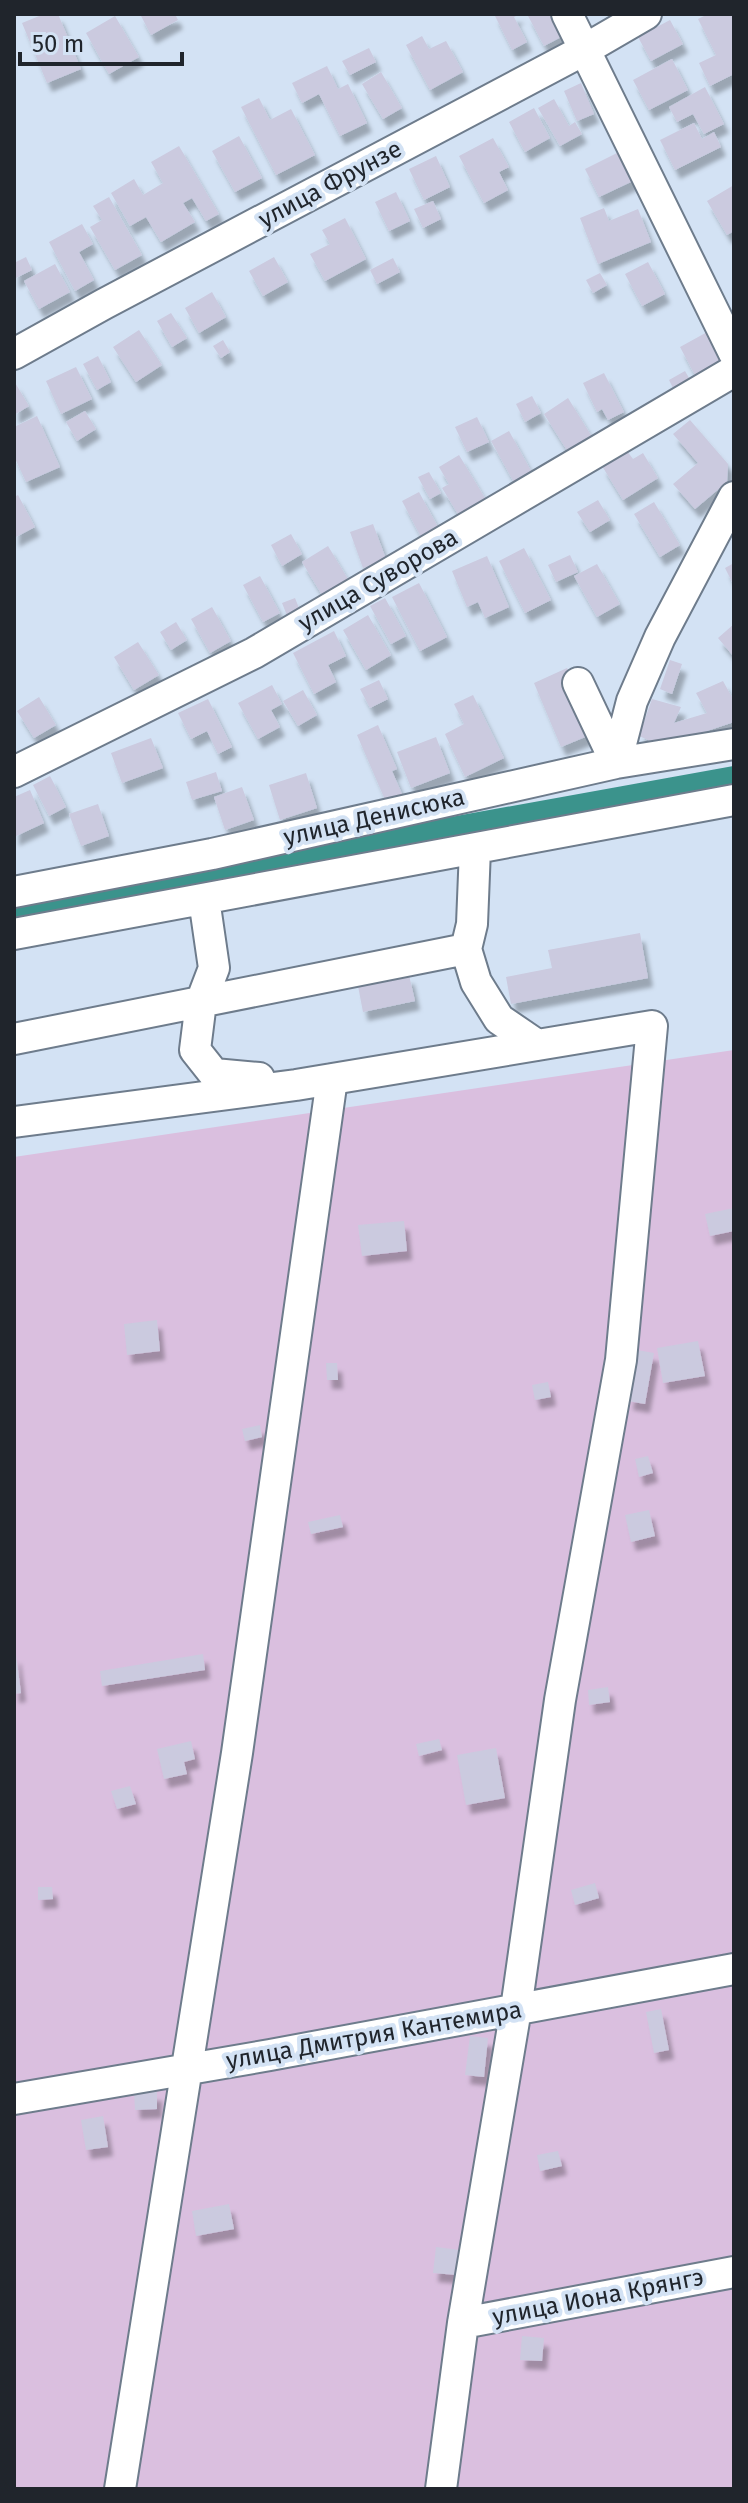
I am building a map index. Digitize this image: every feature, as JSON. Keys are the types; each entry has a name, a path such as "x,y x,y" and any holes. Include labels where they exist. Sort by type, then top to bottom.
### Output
{"street":[{"path":"567,14 734,353"},
{"name":"улица Фрунзе","path":"14,354 646,14"},
{"name":"улица Суворова","path":"14,772 254,653 734,371"},
{"path":"616,763 632,701 660,637 734,497"},
{"path":"578,683 616,763"},
{"name":"улица Денисюка","path":"14,892 212,854 616,763 734,744"},
{"path":"14,934 734,800"},
{"path":"475,849 472,924 466,949 476,982 499,1019 537,1045"},
{"path":"204,899 214,968 201,1002 195,1050 214,1074 256,1077 296,1085"},
{"path":"14,1039 466,949"},
{"path":"14,1122 296,1085 652,1026 621,1360 560,1700 516,2009 463,2323 441,2489"},
{"path":"120,2489 237,1753 332,1079"},
{"path":"692,1977 734,1947"},
{"name":"улица Дмитрия Кантемира","path":"14,2099 734,1969"},
{"name":"улица Иона Крянгэ","path":"463,2323 734,2272"}],"shaded area":[{"path":"734,1050 734,2489 14,2489 14,1157"}],"building":[{"path":"44,14 58,14 81,69 47,83 22,23"},
{"path":"140,14 175,14 178,20 151,35"},
{"path":"494,14 520,14 514,17 527,42 512,50"},
{"path":"527,14 552,14 563,36 544,46"},
{"path":"708,14 734,14 734,74 710,86 699,63 716,55 698,19"},
{"path":"115,16 139,57 109,74 86,33"},
{"path":"670,20 683,44 651,61 638,37"},
{"path":"422,36 429,49 446,41 463,72 430,90 406,45"},
{"path":"369,48 376,62 350,75 342,61"},
{"path":"672,59 688,90 649,110 633,80"},
{"path":"327,66 338,89 348,84 367,123 340,136 319,94 302,103 292,83"},
{"path":"381,72 402,108 383,119 362,84"},
{"path":"581,83 594,114 577,121 564,91"},
{"path":"705,87 724,124 704,134 693,114 677,122 669,107"},
{"path":"259,98 270,120 291,109 315,155 276,175 241,107"},
{"path":"554,99 569,126 575,122 582,134 560,146 538,108"},
{"path":"534,108 550,138 525,152 509,122"},
{"path":"694,123 702,139 714,132 721,147 675,170 660,140"},
{"path":"239,136 262,178 235,192 212,151"},
{"path":"493,138 509,167 499,172 508,190 484,203 459,156"},
{"path":"179,146 219,214 206,221 192,198 183,203 195,222 161,242 146,217 130,226 111,193 134,179 143,195 163,183 151,162"},
{"path":"621,151 635,180 599,197 585,169"},
{"path":"436,156 450,187 424,200 409,169"},
{"path":"734,185 734,231 727,235 707,201"},
{"path":"396,192 410,221 389,231 375,202"},
{"path":"109,197 142,255 115,270 90,227 102,220 93,206"},
{"path":"433,201 441,219 423,228 414,209"},
{"path":"604,208 609,221 638,209 651,242 598,264 580,218"},
{"path":"345,218 366,259 325,281 310,254 330,244 322,230"},
{"path":"82,224 93,244 79,252 94,280 75,291 49,242"},
{"path":"26,257 32,270 14,279 14,263"},
{"path":"274,257 288,282 263,296 249,271"},
{"path":"393,258 400,272 377,284 370,270"},
{"path":"648,262 665,294 642,306 625,274"},
{"path":"55,264 70,292 39,309 24,281"},
{"path":"600,273 607,285 593,293 586,280"},
{"path":"212,292 226,317 199,333 185,308"},
{"path":"171,313 187,338 172,347 157,321"},
{"path":"139,330 162,365 136,382 113,347"},
{"path":"709,331 724,359 695,375 680,347"},
{"path":"223,340 230,352 221,358 213,346"},
{"path":"98,356 111,382 97,390 83,364"},
{"path":"76,367 92,399 61,414 46,381"},
{"path":"685,371 692,383 675,392 669,380"},
{"path":"604,373 624,412 608,420 602,409 597,412 583,383"},
{"path":"14,381 29,406 14,415"},
{"path":"532,396 541,413 525,422 516,404"},
{"path":"568,398 594,440 570,455 544,414"},
{"path":"85,411 96,429 77,441 66,422"},
{"path":"37,416 60,467 26,482 14,456 14,427"},
{"path":"477,417 489,442 467,452 455,427"},
{"path":"690,420 728,464 727,482 695,509 673,484 698,463 673,434"},
{"path":"509,431 534,476 516,486 491,441"},
{"path":"627,451 633,459 643,453 658,478 623,500 602,466"},
{"path":"459,455 488,503 461,519 442,488 449,484 439,467"},
{"path":"429,472 441,493 430,499 418,477"},
{"path":"419,492 438,527 421,537 402,501"},
{"path":"18,495 35,527 14,538 14,497"},
{"path":"598,500 610,520 590,532 577,512"},
{"path":"654,502 680,545 660,557 634,514"},
{"path":"373,524 386,559 363,568 350,532"},
{"path":"291,534 302,554 282,566 271,545"},
{"path":"328,546 348,579 322,595 302,562"},
{"path":"524,548 551,600 525,613 499,561"},
{"path":"570,555 578,572 556,582 548,565"},
{"path":"487,556 509,607 485,618 478,602 467,607 452,571"},
{"path":"734,563 734,586 725,568"},
{"path":"597,564 620,604 597,617 574,576"},
{"path":"260,576 280,613 263,622 243,585"},
{"path":"419,583 447,637 420,651 392,597"},
{"path":"295,598 303,618 290,623 282,603"},
{"path":"385,598 406,636 391,644 370,606"},
{"path":"212,607 231,641 210,653 191,619"},
{"path":"368,615 391,655 366,670 343,630"},
{"path":"176,622 187,640 171,650 160,632"},
{"path":"734,624 734,657 718,638"},
{"path":"334,631 346,656 328,665 336,682 314,694 293,653"},
{"path":"138,642 159,675 134,690 114,657"},
{"path":"670,660 682,664 672,694 660,689"},
{"path":"567,668 579,695 590,735 561,747 534,683"},
{"path":"379,680 388,699 370,708 360,689"},
{"path":"723,681 734,701 734,722 662,746 639,736 652,699 681,707 674,723 707,713 696,693"},
{"path":"272,685 282,704 271,710 280,727 258,739 238,703"},
{"path":"303,690 317,715 298,726 283,701"},
{"path":"473,695 504,758 465,777 445,734 464,724 454,704"},
{"path":"39,697 56,725 34,738 17,711"},
{"path":"208,699 232,747 218,754 207,731 191,739 178,713"},
{"path":"378,725 397,769 392,771 402,794 386,802 357,735"},
{"path":"436,737 450,773 411,788 397,752"},
{"path":"151,738 163,768 122,783 111,753"},
{"path":"216,772 222,791 192,800 186,782"},
{"path":"306,773 317,808 280,820 269,785"},
{"path":"50,776 66,807 49,816 33,785"},
{"path":"242,787 254,820 225,830 214,797"},
{"path":"30,790 44,823 14,837 14,797"},
{"path":"98,804 109,836 81,846 69,814"},
{"path":"640,933 648,978 511,1004 506,977 552,968 548,950"},
{"path":"409,975 415,1001 363,1012 358,986"},
{"path":"734,1208 734,1231 710,1236 705,1214"},
{"path":"404,1221 407,1251 362,1256 358,1225"},
{"path":"157,1320 160,1351 127,1355 124,1324"},
{"path":"698,1341 705,1376 663,1383 657,1348"},
{"path":"637,1350 654,1353 645,1404 628,1401"},
{"path":"326,1363 337,1363 338,1380 327,1380"},
{"path":"548,1382 551,1397 535,1400 532,1385"},
{"path":"260,1425 262,1437 245,1441 242,1429"},
{"path":"648,1456 653,1473 639,1477 635,1459"},
{"path":"649,1510 655,1536 631,1542 625,1515"},
{"path":"340,1515 343,1527 311,1534 308,1522"},
{"path":"203,1654 205,1670 102,1686 100,1671"},
{"path":"14,1655 21,1693 14,1694"},
{"path":"608,1687 610,1702 589,1705 588,1690"},
{"path":"439,1739 442,1750 419,1756 416,1744"},
{"path":"191,1741 195,1759 184,1762 187,1774 164,1779 157,1749"},
{"path":"496,1748 505,1798 466,1805 457,1755"},
{"path":"130,1786 136,1804 117,1809 111,1791"},
{"path":"595,1883 599,1898 575,1905 571,1890"},
{"path":"38,1887 52,1887 53,1899 38,1900"},
{"path":"661,2009 669,2050 654,2053 646,2012"},
{"path":"470,2036 488,2038 484,2077 465,2075"},
{"path":"134,2092 157,2092 157,2109 135,2110"},
{"path":"103,2116 108,2147 86,2150 81,2120"},
{"path":"558,2151 562,2166 540,2171 537,2155"},
{"path":"229,2204 234,2229 196,2236 192,2211"},
{"path":"436,2247 460,2250 457,2275 433,2273"},
{"path":"522,2336 544,2338 542,2361 520,2360"}],"waterway":[{"path":"14,907 734,777"}]}
